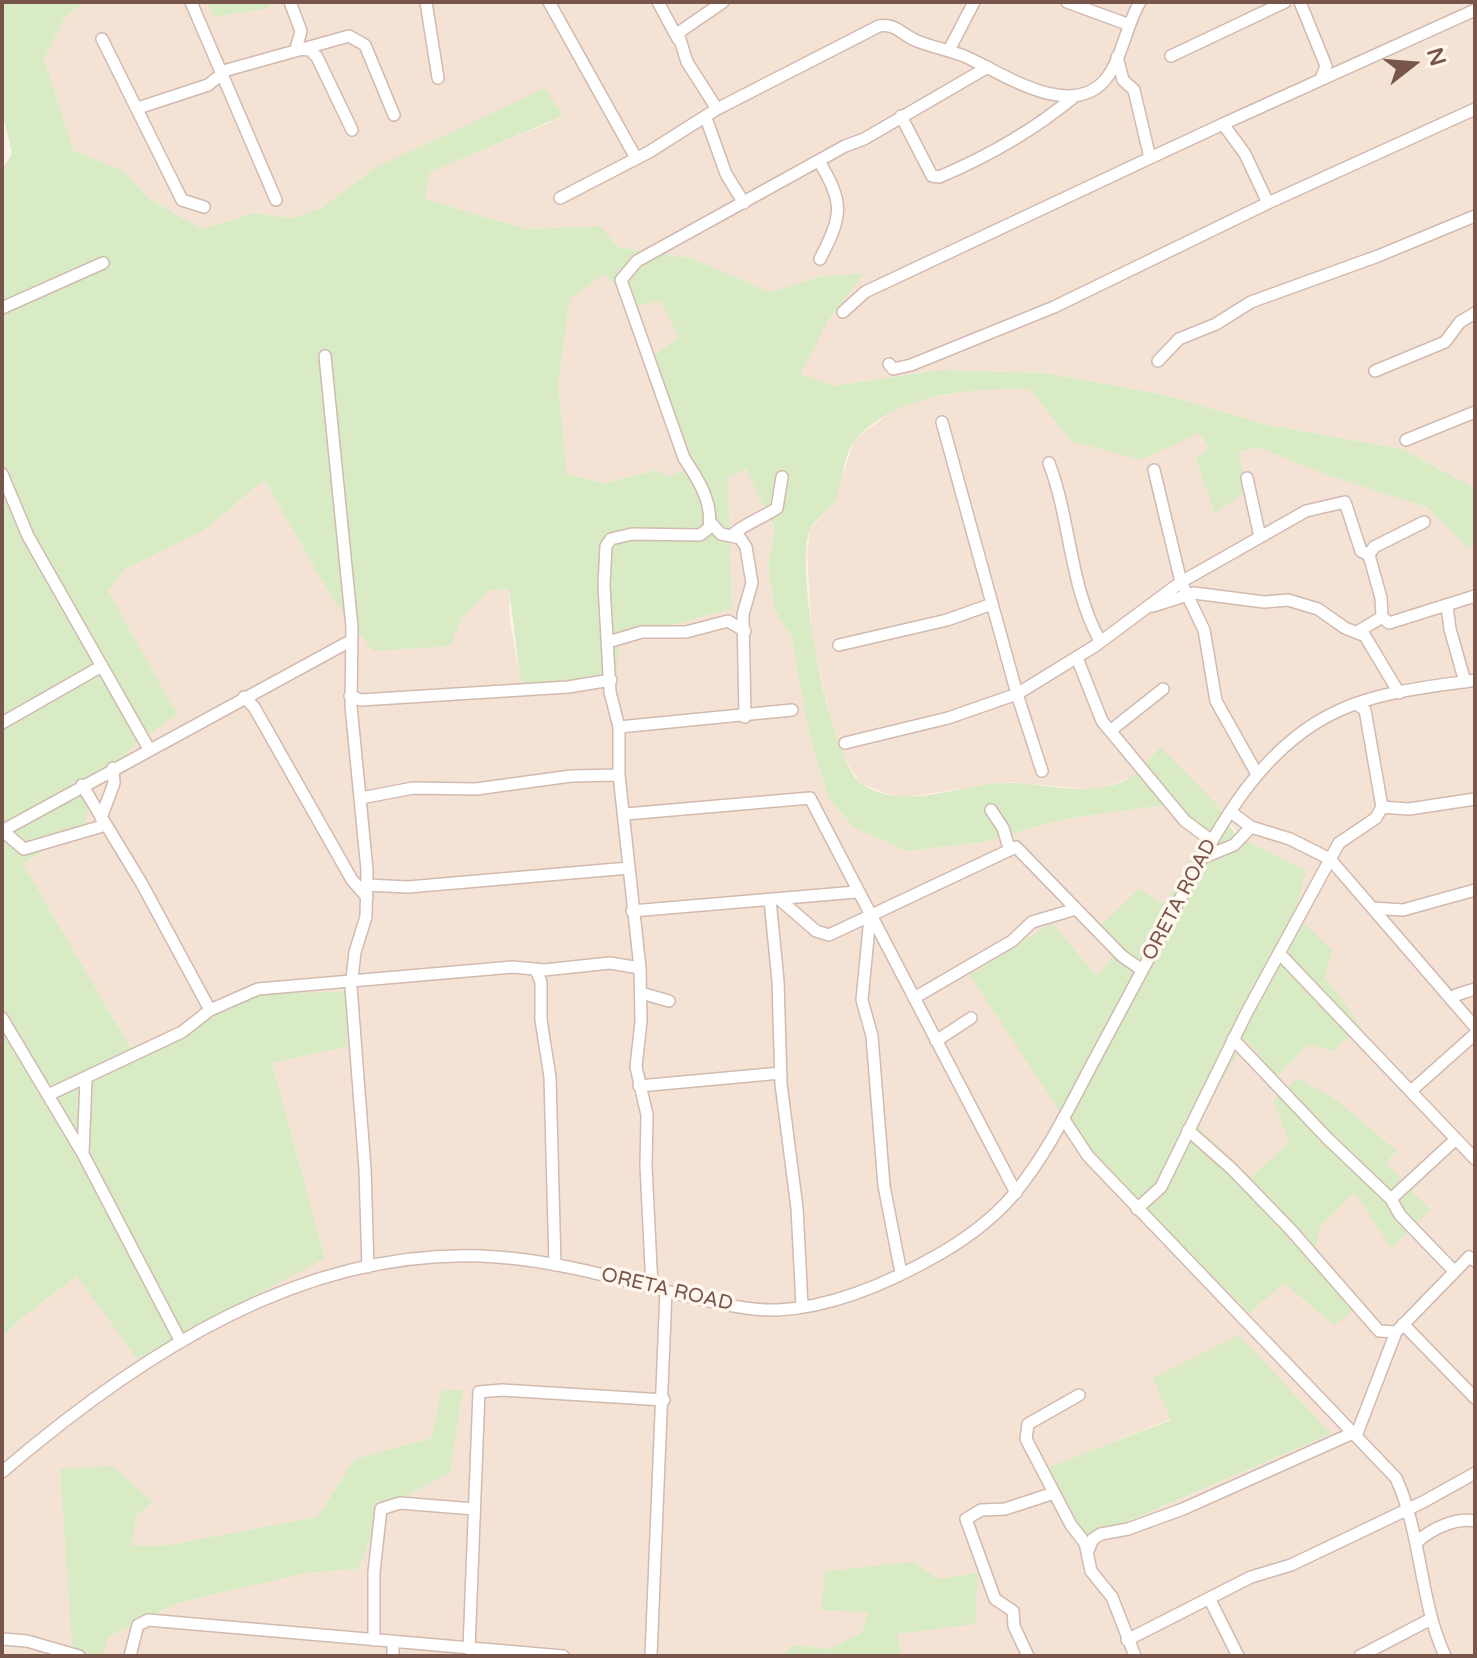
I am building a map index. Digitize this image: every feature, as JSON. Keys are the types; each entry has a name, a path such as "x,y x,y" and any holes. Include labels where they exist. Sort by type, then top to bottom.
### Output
{"street":[{"path":"191,2 276,200"},
{"path":"290,2 301,31 296,49"},
{"path":"426,2 438,78"},
{"path":"549,2 636,158"},
{"path":"658,2 687,62 717,109"},
{"path":"678,39 679,30 723,2"},
{"path":"949,50 974,2"},
{"path":"1067,2 1127,24"},
{"path":"901,116 932,176 939,177 997,151 1032,130 1075,96 1099,86 1117,57 1127,24 1140,2"},
{"path":"1171,56 1285,2"},
{"path":"1300,2 1326,66 1320,79"},
{"path":"843,312 865,292 1320,79 1475,10"},
{"path":"560,198 636,158 717,109 879,26 893,25 921,43 949,50 1044,93 1075,96"},
{"path":"138,108 208,85 224,74 296,49 349,36 360,40 376,69 394,115"},
{"path":"102,39 182,200 204,207"},
{"path":"296,49 310,50 317,57 352,130"},
{"path":"1117,57 1123,80 1134,90 1150,158"},
{"path":"745,717 743,614 751,578 744,541 721,534 710,522 701,484 684,458 621,280 637,261 709,219 744,203 988,67"},
{"path":"889,364 893,369 911,365 1054,307 1268,203 1475,109"},
{"path":"706,118 726,174 744,203"},
{"path":"1223,124 1245,154 1268,203"},
{"path":"819,161 839,200 833,234 820,259"},
{"path":"1158,361 1179,339 1216,324 1251,302 1378,256 1475,216"},
{"path":"2,308 103,263"},
{"path":"1375,371 1445,342 1460,322 1475,313"},
{"path":"325,356 352,640 367,891 352,982 365,1169 368,1267"},
{"path":"1406,440 1475,412"},
{"path":"942,422 1017,694 1042,771"},
{"path":"1049,463 1060,496 1082,602 1100,641"},
{"path":"1154,470 1181,582 1189,593 1204,630 1216,701 1257,774"},
{"path":"2,474 28,536 149,749"},
{"path":"732,535 751,525 757,516 777,508 782,477"},
{"path":"1247,478 1260,537"},
{"path":"845,743 948,718 1017,694 1077,658 1181,582 1306,511 1345,502 1361,551 1369,555"},
{"path":"652,1287 646,1166 648,1126 636,1067 640,968 632,911 626,814 619,775 619,727 608,683 604,585 607,543 632,534 700,535 707,532 710,522"},
{"path":"1424,522 1374,547 1369,555 1381,598 1382,617 1389,623 1475,596"},
{"path":"1143,609 1189,593 1264,602 1288,600 1318,609 1345,628 1359,631 1382,617"},
{"path":"839,645 947,620 992,604"},
{"path":"1447,606 1450,629 1470,681"},
{"path":"608,642 642,632 686,632 728,621 745,631"},
{"path":"1359,631 1399,693"},
{"path":"104,821 24,849 2,831 352,640"},
{"path":"1077,658 1100,718 1185,821 1212,841"},
{"path":"2,723 102,666"},
{"name":"ORETA ROAD","path":"2,1472 73,1412 181,1342 305,1281 368,1267 449,1257 494,1256 555,1265 725,1305 778,1310 842,1296 901,1273 943,1252 986,1222 1016,1193 1063,1118 1202,858 1257,774 1304,730 1356,704 1470,681"},
{"path":"354,701 608,683"},
{"path":"1110,731 1163,689"},
{"path":"244,697 259,716 352,880 367,891 629,868"},
{"path":"1137,1209 1161,1187 1233,1039 1339,843 1376,818 1382,807 1365,710 1356,704"},
{"path":"619,727 792,710"},
{"path":"104,821 114,783 113,768"},
{"path":"361,798 413,788 476,789 571,776 619,775"},
{"path":"82,785 210,1010"},
{"path":"626,814 810,798 856,892 1016,1193"},
{"path":"1382,807 1409,809 1475,799"},
{"path":"991,810 1003,828 1009,848"},
{"path":"1231,812 1251,827 1290,839 1330,859 1475,1027"},
{"path":"1202,858 1234,845 1251,827"},
{"path":"774,899 816,931 829,935 1009,848 1019,849 1122,956 1142,970"},
{"path":"1373,908 1403,910 1475,890"},
{"path":"632,911 856,892"},
{"path":"774,899 781,1073 797,1208 802,1306"},
{"path":"914,998 1012,941 1032,922 1076,909"},
{"path":"870,916 862,1000 872,1036 884,1186 901,1273"},
{"path":"1279,953 1475,1159"},
{"path":"48,1095 86,1080 182,1032 210,1010 258,989 513,967 536,970 610,963 640,968"},
{"path":"536,970 541,982 541,1020 550,1077 555,1265"},
{"path":"1456,995 1475,989"},
{"path":"641,993 669,1001"},
{"path":"2,1018 83,1154 181,1342"},
{"path":"936,1041 971,1018"},
{"path":"1411,1091 1475,1034"},
{"path":"1233,1039 1328,1139 1391,1199 1400,1215 1454,1271"},
{"path":"639,1086 781,1073"},
{"path":"83,1154 86,1080"},
{"path":"1063,1118 1088,1156 1137,1209 1396,1478 1409,1508 1431,1619 1445,1656"},
{"path":"1188,1130 1281,1220 1379,1331 1400,1328"},
{"path":"73,1137 85,1131"},
{"path":"1391,1199 1456,1139"},
{"path":"1088,1551 1093,1539 1101,1534 1136,1527 1183,1509 1354,1435 1400,1328 1445,1286 1467,1258 1475,1261"},
{"path":"651,1656 664,1400 666,1291"},
{"path":"1400,1328 1475,1398"},
{"path":"469,1649 477,1399 484,1390 664,1400"},
{"path":"1079,1395 1032,1421 1025,1431 1031,1454 1088,1551 1091,1571 1112,1597 1135,1656"},
{"path":"1127,1640 1251,1577 1291,1565 1475,1473"},
{"path":"456,1505 474,1491"},
{"path":"1026,1655 1014,1626 1013,1611 995,1599 966,1519 981,1510 1005,1509 1054,1493"},
{"path":"374,1640 374,1572 381,1509 400,1503 456,1505 474,1509"},
{"path":"1417,1542 1433,1530 1464,1520 1475,1521"},
{"path":"1210,1600 1238,1656"},
{"path":"1360,1656 1431,1619"},
{"path":"130,1656 138,1625 148,1620 563,1656"},
{"path":"2,1639 27,1641 79,1656"},
{"path":"393,1642 393,1656"}],"shaded area":[{"path":"85,2 207,2 214,17 265,9 273,2 1475,2 1475,488 1402,449 1268,425 1165,395 1046,373 939,370 834,386 799,374 828,321 864,274 819,277 770,292 691,258 618,247 599,226 526,229 425,199 429,172 563,117 375,168 321,208 293,218 254,213 202,229 148,198 124,171 74,151 44,59 65,17"},
{"path":"604,273 634,307 660,300 679,337 651,359 697,465 669,477 656,470 604,483 567,474 558,384 570,299"},
{"path":"981,388 1030,388 1071,441 1199,433 1209,448 1239,452 1258,447 1324,474 1428,508 1467,547 1475,545 1475,1656 901,1656 896,1634 975,1623 869,1612 861,1633 829,1649 793,1645 781,1656 102,1656 110,1636 178,1603 306,1573 358,1569 380,1517 410,1494 450,1473 463,1390 443,1390 431,1438 355,1459 317,1517 168,1545 131,1547 136,1516 153,1502 60,1469 74,1655 2,1656 2,1338 22,1318 77,1276 325,1258 272,1063 346,1047 181,1033 130,1047 23,864 86,823 90,790 136,744 176,714 108,591 125,569 205,530 264,480 332,598 450,646 462,618 489,590 510,589 509,614 521,684 631,636 732,609 728,477 747,469 775,529 768,565 774,608 792,638 808,728 828,797 854,828 907,851 983,842 1064,819 1166,805 1199,842 1164,905 1120,947 1097,976 1052,923 971,975 1249,1313 1315,1251 1320,1226 1397,1152 1273,1100 1290,1142 1250,1179 1195,1125 1246,1039 1277,1077 1308,1045 1325,977 1294,914 1218,806 1132,777 1098,790 1008,782 899,798 861,784 837,747 812,638 807,553 810,529 834,502 854,440 901,404","holes":["1171,1419 1331,1434 1088,1539 1050,1467"]}],"green space":[{"path":"2,2 85,2 65,17 44,59 74,151 124,171 148,198 202,229 254,213 293,218 321,208 375,168 545,88 563,116 430,172 425,199 526,229 600,226 618,247 691,258 770,292 819,277 865,273 828,321 800,374 834,386 939,370 1046,373 1165,395 1268,425 1402,449 1475,488 1475,545 1468,548 1428,508 1324,474 1258,447 1239,452 1245,492 1215,513 1196,459 1209,448 1199,433 1141,460 1071,441 1030,389 960,392 937,396 892,412 856,439 851,446 837,495 831,506 812,525 806,550 811,621 827,705 850,770 863,785 899,796 1012,783 1088,789 1117,784 1131,777 1161,747 1218,806 1236,836 1306,870 1295,914 1332,950 1325,977 1361,1026 1333,1051 1308,1045 1277,1077 1246,1040 1196,1125 1251,1178 1289,1142 1273,1100 1298,1078 1336,1100 1397,1151 1386,1163 1430,1210 1391,1248 1355,1192 1320,1226 1315,1251 1360,1306 1334,1325 1284,1283 1249,1313 1079,1141 970,975 1052,923 1097,976 1120,947 1099,927 1139,889 1164,904 1199,842 1166,805 1064,819 983,842 907,851 854,828 828,797 808,729 792,638 774,608 768,565 775,529 746,469 728,478 732,609 631,636 619,644 617,676 521,684 509,589 489,590 462,618 450,646 373,651 332,598 264,480 205,530 125,569 108,591 177,714 136,744 91,790 86,823 23,864 130,1047 181,1033 248,995 352,991 346,1047 272,1063 325,1258 137,1359 77,1276 22,1318 2,1338 2,169 12,154 2,110","holes":["604,274 634,307 660,301 679,337 650,358 696,465 669,477 656,470 604,483 567,474 558,384 570,299"]},
{"path":"207,2 273,2 265,9 213,17"},
{"path":"1239,1335 1331,1434 1087,1539 1049,1467 1171,1420 1153,1378"},
{"path":"442,1390 463,1390 450,1473 410,1494 380,1517 358,1569 306,1573 178,1603 110,1636 102,1656 73,1656 60,1469 112,1466 153,1502 136,1516 132,1546 168,1545 317,1517 355,1459 431,1438"},
{"path":"914,1562 938,1579 978,1573 975,1624 897,1634 901,1656 781,1656 793,1645 829,1649 861,1633 869,1612 821,1610 825,1571"}]}
